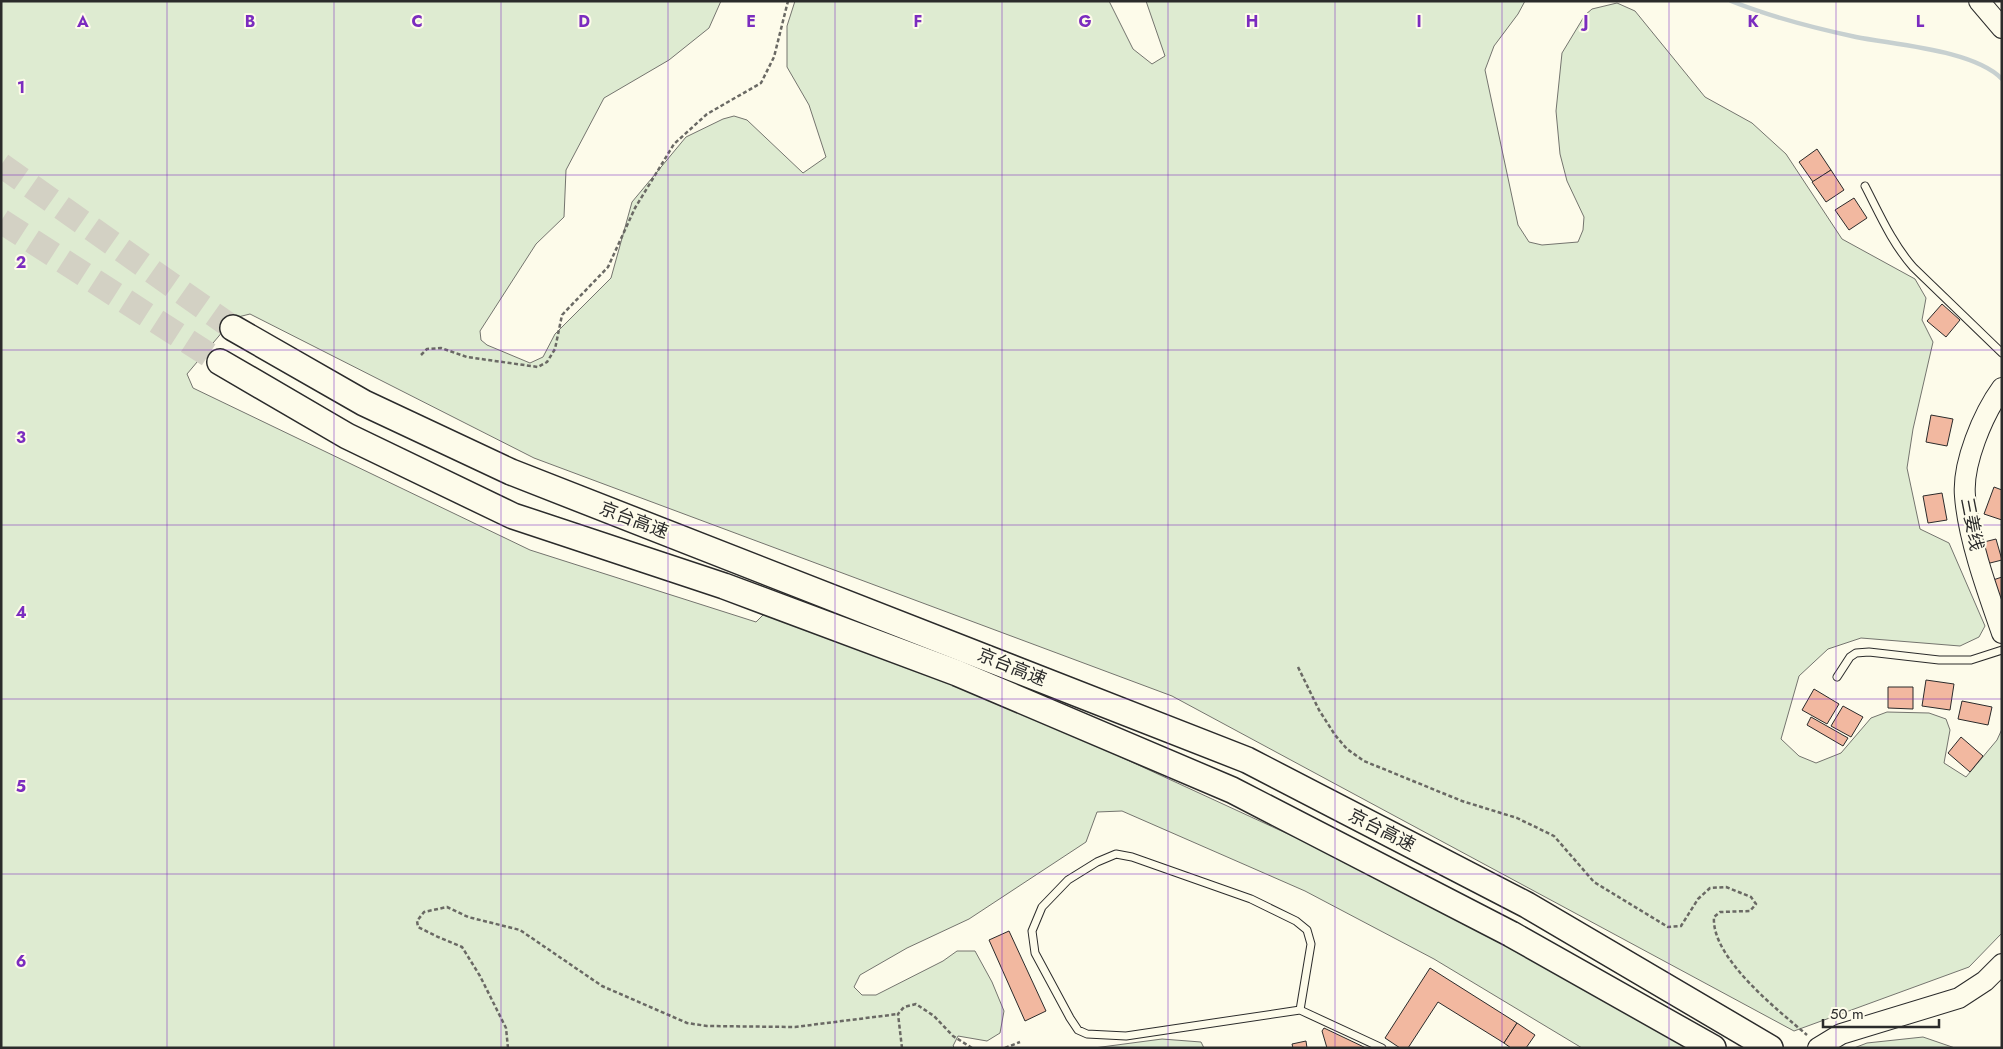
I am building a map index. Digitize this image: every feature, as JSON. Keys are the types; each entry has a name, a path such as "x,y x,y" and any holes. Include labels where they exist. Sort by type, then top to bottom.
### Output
{"highway":[{"name":"京台高速","path":"233,328 364,403 511,472 1247,760 1527,905 1764,1045"},
{"name":"京台高速","path":"220,362 347,436 513,516 724,586 957,673 1232,790 1511,934 1713,1048"}],"main road":[{"path":"1979,1 2002,28"},
{"name":"三姜线","path":"2002,388 1984,419 1974,445 1967,468 1964,496 1974,542 2002,633"},
{"path":"1819,1047 1841,1034 1959,998 1985,982 2002,964"}],"lane":[{"path":"1866,186 1891,238 1900,252 1913,267 2002,353"},
{"path":"1837,677 1850,657 1856,654 1869,652 1939,660 1971,660 2002,650"},
{"path":"1300,1010 1311,944 1307,930 1296,921 1252,899 1132,857 1116,854 1097,862 1068,880 1042,906 1032,931 1036,953 1070,1018 1078,1030 1087,1034 1126,1036 1300,1010 1382,1048"}],"path":[{"path":"421,355 426,349 441,348 467,356 538,367 547,362 555,349 562,315 608,267 635,208 674,144 707,114 761,83 774,57 788,1"},
{"path":"1298,667 1319,710 1335,734 1347,749 1364,761 1462,801 1518,818 1554,836 1594,882 1668,927 1681,926 1698,899 1710,888 1726,887 1752,897 1756,904 1750,911 1720,912 1714,917 1717,937 1726,954 1751,986 1819,1047"},
{"path":"508,1048 506,1028 480,976 462,947 438,938 418,927 417,921 424,912 447,907 468,917 520,930 602,986 687,1022 707,1026 795,1027 898,1014 904,1007 916,1004 934,1016 953,1036 972,1048"},
{"path":"898,1014 902,1048"},
{"path":"1006,1048 1020,1042"}],"green space":[{"path":"1,1 721,1 709,28 669,60 604,98 566,170 564,217 536,244 480,331 481,340 487,345 530,363 543,357 555,334 611,278 632,202 686,137 723,119 734,116 747,120 803,173 826,157 809,105 787,67 787,26 795,1 1109,1 1133,49 1152,64 1165,56 1146,1 1525,1 1518,14 1494,46 1485,70 1518,225 1529,242 1542,245 1578,242 1583,230 1584,217 1567,181 1560,154 1556,111 1562,53 1585,15 1592,9 1617,3 1635,11 1705,97 1752,123 1786,154 1842,239 1915,279 1926,298 1922,320 1933,342 1913,429 1907,468 1920,529 1949,543 1985,626 1979,637 1960,646 1861,638 1828,649 1799,676 1781,739 1799,756 1816,763 1841,753 1871,718 1887,712 1929,713 1946,719 1950,730 1944,763 1966,777 1997,740 2002,729 2002,933 1969,967 1794,1031 1172,696 534,458 250,314 234,318 187,374 193,388 530,550 756,622 768,610 1019,710 1340,858 1492,937 1693,1048 1582,1048 1434,959 1305,891 1122,811 1097,812 1086,842 969,919 907,948 860,975 854,987 862,995 876,995 943,961 957,951 975,951 992,982 1004,1011 1000,1033 987,1041 958,1036 953,1046 955,1048 1,1048"},
{"path":"1923,1037 1955,1048 1854,1048 1867,1043"},
{"path":"1162,1039 1201,1042 1204,1048 1094,1048"}],"building":[{"path":"1817,149 1831,170 1813,182 1799,162"},
{"path":"1831,170 1844,190 1826,202 1812,182"},
{"path":"1854,198 1867,218 1849,230 1835,210"},
{"path":"1942,304 1960,320 1946,337 1927,321"},
{"path":"1931,415 1953,419 1947,446 1926,442"},
{"path":"1994,487 2002,490 2002,520 1984,514"},
{"path":"1942,493 1947,520 1928,523 1923,496"},
{"path":"1996,539 2002,560 1986,564 1980,543"},
{"path":"2002,577 2002,603 1993,580"},
{"path":"1926,680 1954,684 1950,710 1922,706"},
{"path":"1888,687 1913,687 1913,709 1888,708"},
{"path":"1814,689 1839,704 1827,724 1802,710"},
{"path":"1962,701 1992,707 1988,725 1958,719"},
{"path":"1843,706 1863,717 1851,737 1831,726"},
{"path":"1811,717 1848,738 1843,746 1807,725"},
{"path":"1961,737 1983,756 1970,772 1948,753"},
{"path":"1009,931 1046,1011 1025,1021 989,940"},
{"path":"1430,968 1517,1023 1504,1043 1438,1002 1408,1048 1400,1048 1385,1038"},
{"path":"1517,1023 1535,1035 1526,1048 1511,1048 1504,1043"},
{"path":"1324,1028 1366,1048 1327,1048 1322,1031"},
{"path":"1306,1041 1307,1048 1293,1048 1292,1044"}],"waterway":[{"path":"1731,1 1777,17 1824,30 1954,55 1973,61 1989,69 2002,79"}],"tunnel":[{"path":"1,165 233,328"},
{"path":"1,221 220,362"}]}
